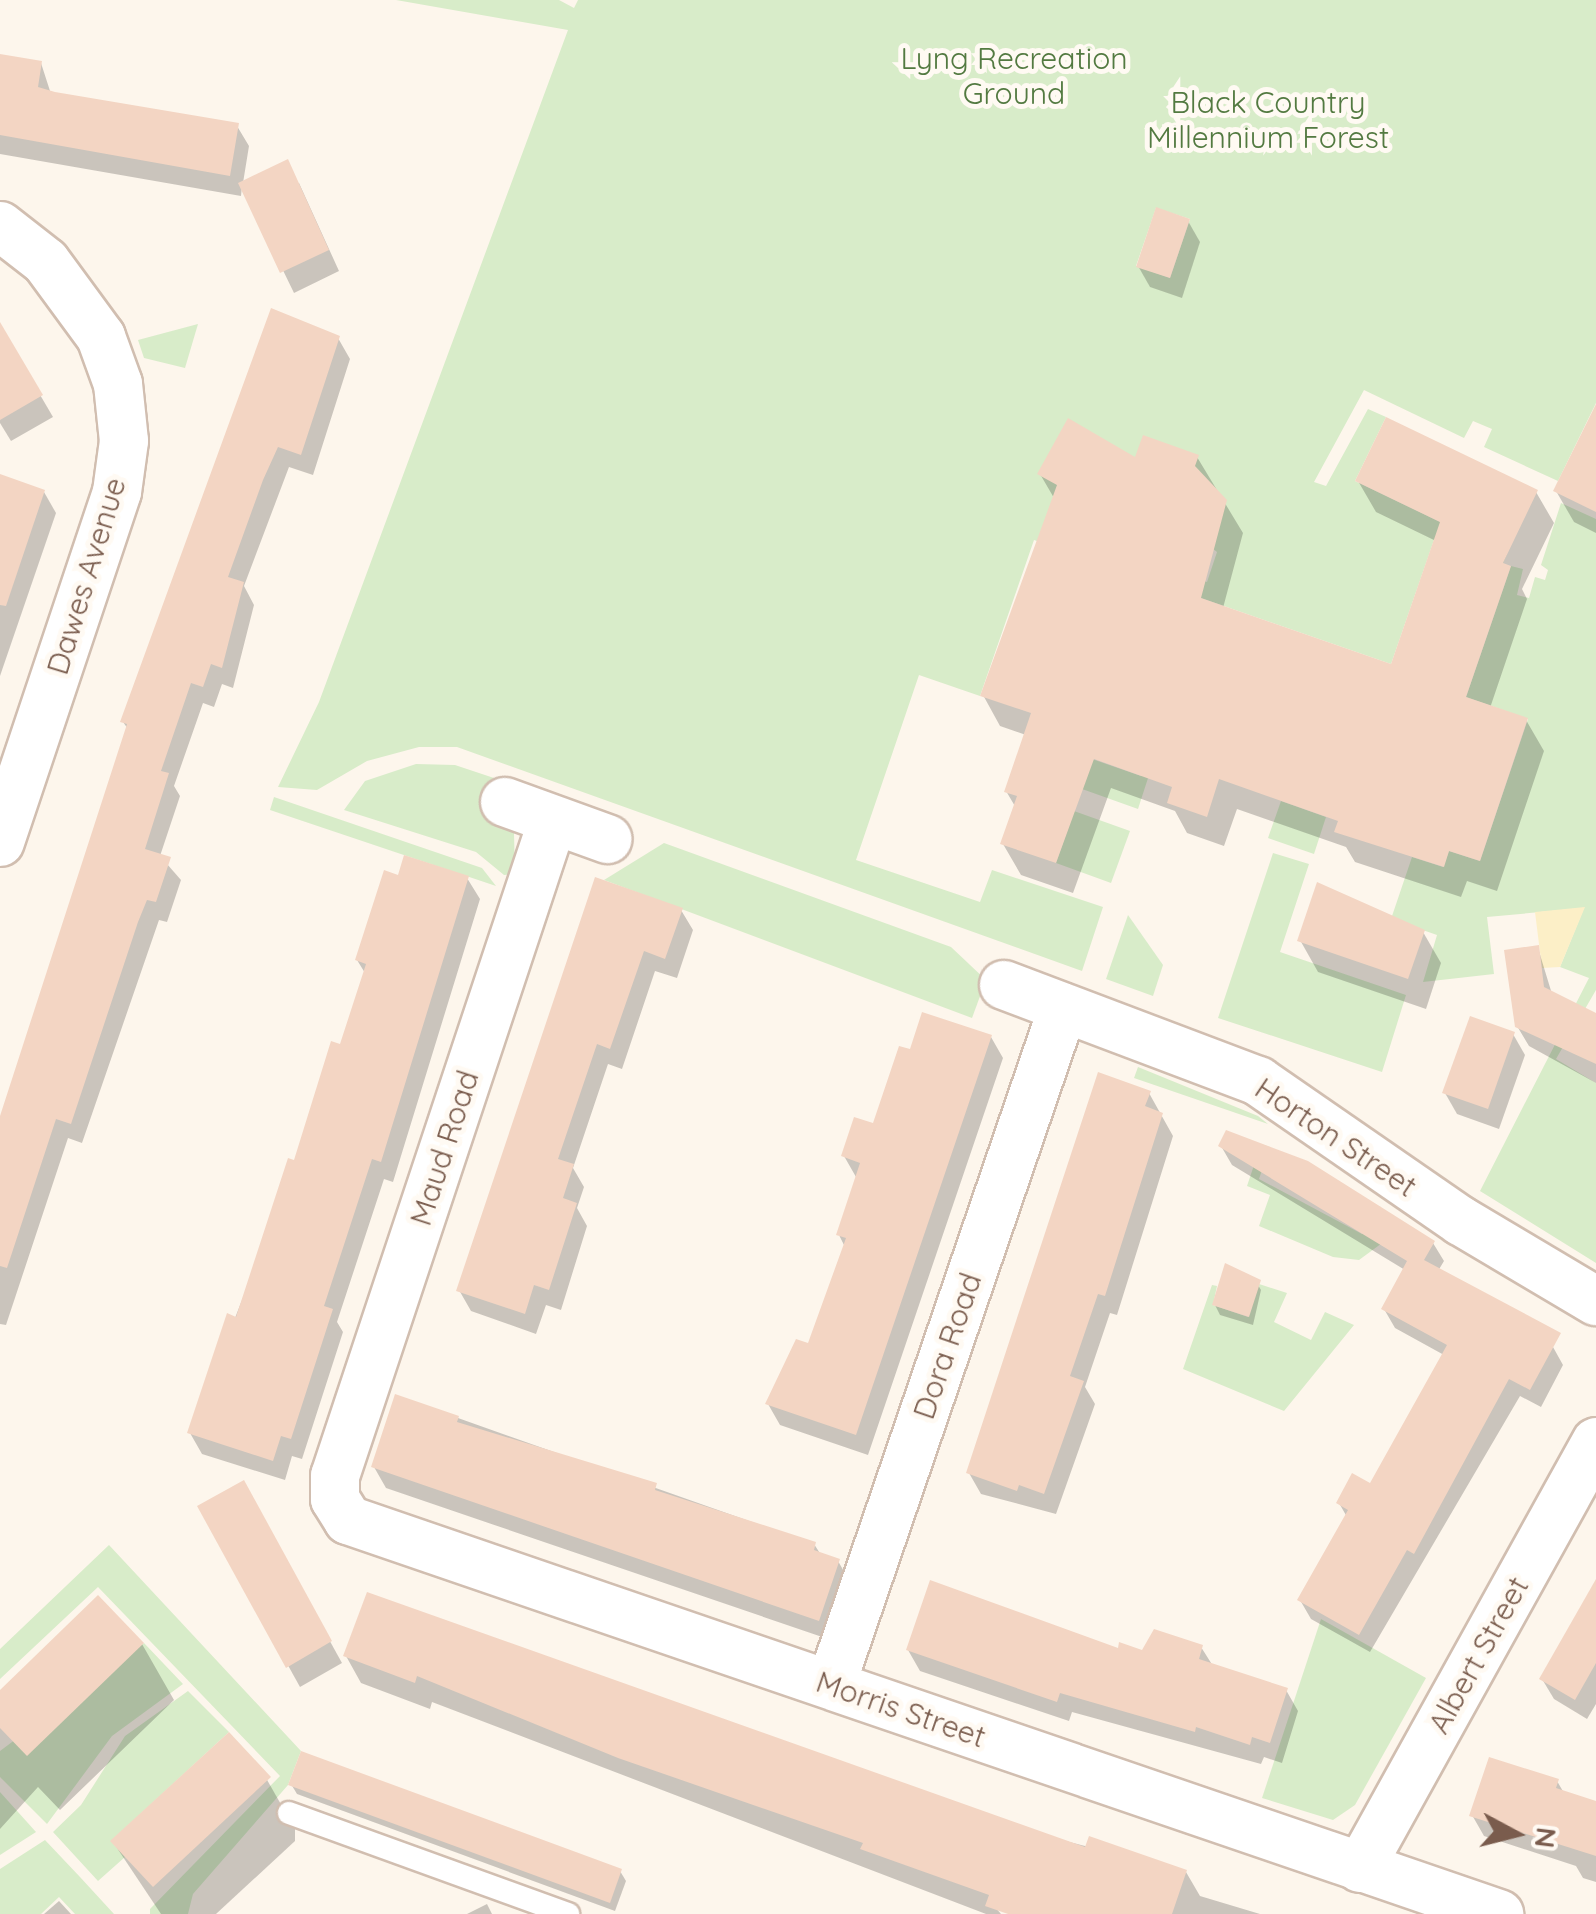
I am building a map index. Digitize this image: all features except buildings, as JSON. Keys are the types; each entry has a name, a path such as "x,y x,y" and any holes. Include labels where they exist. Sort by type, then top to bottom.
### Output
{"street":[{"name":"Dawes Avenue","path":"0,226 46,262 101,337 118,384 124,441 117,492 0,842"},
{"path":"505,802 607,839"},
{"name":"Maud Road","path":"334,1476 554,820"},
{"name":"Horton Street","path":"1004,985 1258,1081 1446,1211 1596,1301"},
{"name":"Dora Road","path":"831,1684 1062,1008"},
{"name":"Albert Street","path":"1360,1868 1596,1442"},
{"name":"Morris Street","path":"334,1476 335,1499 348,1520 364,1528 1499,1914"}],"lane":[{"path":"289,1813 543,1910 568,1914"}],"green space":[{"path":"396,0 559,0 574,8 578,0 1596,0 1596,403 1558,481 1484,447 1492,429 1473,421 1464,438 1364,390 1314,482 1326,486 1368,409 1386,417 1355,481 1507,554 1503,563 1434,540 1391,664 1155,582 1160,566 1207,582 1217,552 1126,482 1085,557 1034,540 980,696 919,675 856,860 980,902 992,870 1103,907 1082,971 457,747 419,747 367,761 317,790 278,787 319,702 568,30","holes":["1156,208 1190,219 1170,278 1136,266"]},
{"path":"198,324 185,368 144,358 138,340"},
{"path":"1561,503 1596,519 1596,990 1556,1059 1596,1083 1596,1263 1480,1191 1589,978 1560,967 1584,908 1487,917 1494,974 1423,982 1437,935 1391,919 1412,857 1443,867 1449,851 1480,861 1528,719 1466,697 1511,566 1523,569 1517,595 1529,598 1535,577 1545,580 1548,570 1541,565"},
{"path":"1092,759 1141,776 1150,772 1138,809 1082,789"},
{"path":"416,764 455,765 494,778 485,805 514,833 515,874 504,875 476,852 344,810 365,781"},
{"path":"274,797 482,868 496,886 270,810"},
{"path":"1281,801 1326,817 1314,854 1268,838"},
{"path":"1074,811 1130,831 1111,883 1056,863"},
{"path":"664,843 951,947 986,980 972,1018 604,880"},
{"path":"1273,853 1309,864 1280,952 1406,995 1382,1072 1218,1018"},
{"path":"1128,915 1163,965 1153,996 1106,979"},
{"path":"1138,1067 1258,1116 1268,1124 1134,1078"},
{"path":"1261,1144 1270,1147 1259,1179 1362,1234 1380,1206 1389,1238 1359,1260 1333,1257 1259,1226 1270,1195 1247,1186"},
{"path":"1259,1284 1287,1293 1274,1322 1311,1340 1325,1312 1354,1325 1284,1411 1183,1369 1212,1285 1217,1286 1213,1305 1248,1317"},
{"path":"109,1545 301,1751 288,1785 193,1894 188,1914 150,1914 150,1909 280,1776 98,1587 0,1679 0,1649"},
{"path":"1321,1619 1426,1678 1355,1805 1333,1820 1262,1798"},
{"path":"144,1643 183,1684 112,1736 47,1824 0,1777 0,1751"},
{"path":"188,1691 229,1732 111,1841 125,1857 98,1881 53,1832 81,1805 125,1736"},
{"path":"0,1792 36,1832 0,1855"},
{"path":"45,1840 114,1914 75,1914 59,1897 41,1914 0,1914 0,1869"}],"sand":[{"path":"1585,907 1560,967 1542,968 1535,912"}],"park label":[{"name":"Lyng Recreation Ground","path":"1014,75"},
{"name":"Black Country Millennium Forest","path":"1268,119"}]}
